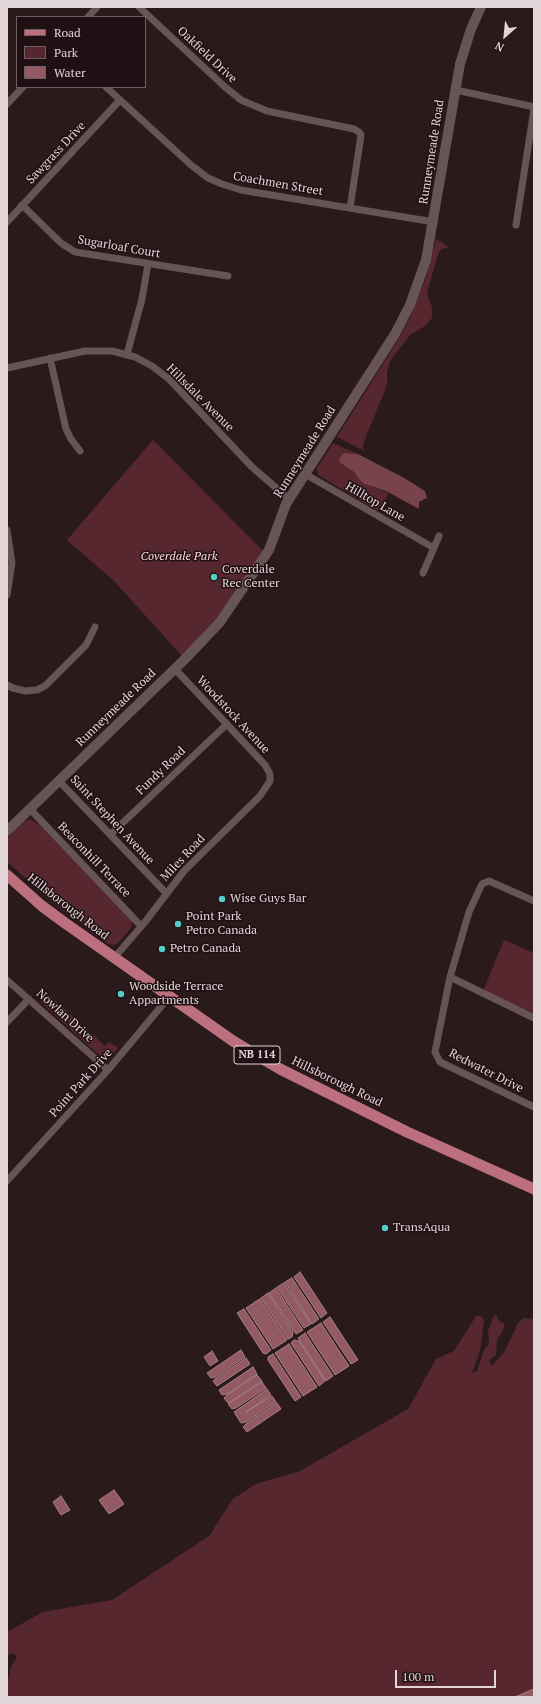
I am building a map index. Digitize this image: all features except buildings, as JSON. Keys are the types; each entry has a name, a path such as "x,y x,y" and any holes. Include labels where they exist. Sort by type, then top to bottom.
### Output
{"main road":[{"name":"Hillsborough Road","path":"7,875 47,910 233,1041 280,1069 407,1132 534,1189"}],"street":[{"path":"89,16 97,7"},
{"name":"Oakfield Drive","path":"139,7 230,92 245,102 267,112 354,129 359,132 361,135 350,208"},
{"name":"Runneymeade Road","path":"7,831 175,669 215,628 249,582 270,550 284,508 289,499 388,346 406,314 423,269 434,222 463,52 481,7"},
{"path":"7,104 22,88"},
{"name":"Coachmen Street","path":"107,88 191,165 216,182 241,190 434,222"},
{"path":"456,90 534,108 516,224"},
{"name":"Sawgrass Drive","path":"7,222 120,100"},
{"name":"Sugarloaf Court","path":"22,205 70,250 86,255 228,276"},
{"path":"127,354 142,299 148,264"},
{"name":"Hillsdale Avenue","path":"7,368 76,353 94,351 127,354 152,366 169,379 252,467 289,499"},
{"path":"50,358 66,429 71,439 80,450"},
{"name":"Hilltop Lane","path":"306,474 434,548"},
{"path":"7,530 12,564 7,595"},
{"path":"423,573 439,536"},
{"path":"7,685 25,691 37,690 45,686 86,645 95,627"},
{"name":"Woodstock Avenue","path":"175,669 265,765 270,778"},
{"name":"Fundy Road","path":"111,834 226,724"},
{"name":"Miles Road","path":"114,958 142,926 184,871 260,796 269,785 270,778"},
{"name":"Saint Stephen Avenue","path":"59,780 166,893"},
{"name":"Beaconhill Terrace","path":"30,809 142,926"},
{"name":"Redwater Drive","path":"534,900 489,881 482,884 469,912 450,977 435,1052 440,1062 534,1107"},
{"path":"450,977 534,1018"},
{"name":"Nowlan Drive","path":"7,980 108,1070"},
{"name":"Point Park Drive","path":"7,1181 108,1070 169,997"},
{"path":"7,1022 29,999"}],"green space":[{"path":"436,239 449,247 442,249 439,252 429,285 427,294 432,307 432,318 425,326 410,335 390,361 387,372 387,385 363,444 363,449 367,452 337,437 398,340 411,316 426,278"},
{"name":"Coverdale Park","path":"153,440 263,551 219,615 182,656 114,581 67,540"},
{"path":"333,443 358,454 346,453 340,464 354,472 364,484 389,493 378,511 318,475 317,468"},
{"path":"30,819 47,830 132,921 131,928 117,944 108,944 59,907 7,862 7,838 25,821"},
{"path":"504,940 534,953 534,1014 483,991"},
{"path":"48,994 105,1046 109,1042 118,1048 109,1058 103,1059 41,1002"},
{"path":"494,1315 496,1315 499,1321 505,1324 502,1333 497,1339 496,1355 489,1360 492,1366 505,1351 518,1323 524,1318 534,1319 534,1689 515,1697 7,1697 7,1681 10,1675 10,1668 16,1659 16,1656 13,1653 7,1656 7,1632 43,1612 112,1600 209,1536 233,1499 256,1484 300,1471 408,1409 436,1359 454,1351 476,1316 481,1316 484,1320 480,1351 472,1373 477,1371 484,1350 489,1344 488,1331"}],"shaded area":[{"path":"344,453 358,454 406,479 425,491 427,498 419,502 419,509 386,491 364,484 354,472 340,463 339,459"}],"water":[{"path":"300,1272 327,1313 321,1318 294,1277"},
{"path":"292,1278 319,1319 312,1324 285,1282"},
{"path":"284,1283 311,1324 304,1328 277,1287"},
{"path":"276,1288 303,1330 296,1334 269,1293"},
{"path":"268,1293 293,1332 292,1337 288,1339 261,1298"},
{"path":"260,1299 287,1340 273,1349 246,1308 252,1304 253,1305 253,1303"},
{"path":"244,1309 271,1350 266,1354 263,1353 237,1313"},
{"path":"330,1317 358,1360 351,1364 323,1322"},
{"path":"321,1323 349,1366 335,1375 307,1332"},
{"path":"305,1333 333,1376 326,1381 298,1338"},
{"path":"294,1340 299,1341 325,1381 319,1386 291,1343"},
{"path":"289,1344 317,1387 303,1396 275,1353"},
{"path":"241,1350 245,1357 215,1377 211,1378 207,1373"},
{"path":"212,1351 218,1361 210,1366 204,1357"},
{"path":"273,1354 301,1397 295,1401 268,1360 268,1357"},
{"path":"246,1358 250,1364 217,1386 213,1381 216,1378"},
{"path":"253,1367 257,1374 227,1394 222,1395 219,1390"},
{"path":"257,1375 262,1381 228,1403 224,1398 227,1395"},
{"path":"262,1382 266,1388 236,1408 232,1409 228,1404"},
{"path":"267,1389 271,1395 246,1412 272,1396 276,1402 246,1422 241,1423 234,1412"},
{"path":"277,1403 281,1409 247,1432 243,1427 247,1423"},
{"path":"114,1490 124,1504 109,1514 99,1500"},
{"path":"61,1496 70,1510 61,1515 53,1502"},
{"path":"534,1689 534,1697 515,1697"}],"place":[{"name":"Coverdale Rec Center","path":"214,577"},
{"name":"Wise Guys Bar","path":"222,899"},
{"name":"Point Park Petro Canada","path":"178,924"},
{"name":"Petro Canada","path":"162,949"},
{"name":"Woodside Terrace Appartments","path":"121,994"},
{"name":"TransAqua","path":"385,1228"}]}
